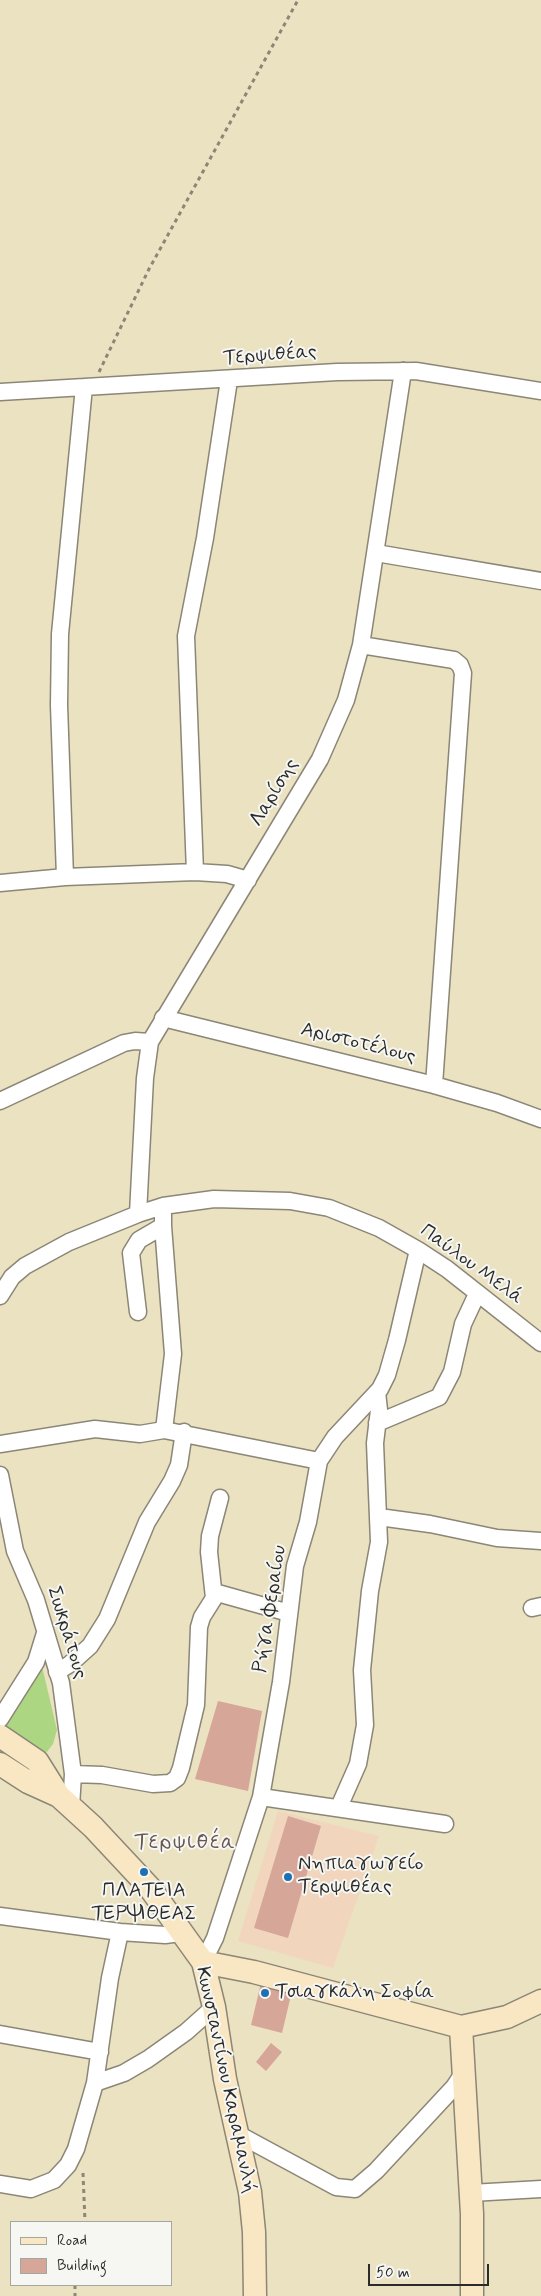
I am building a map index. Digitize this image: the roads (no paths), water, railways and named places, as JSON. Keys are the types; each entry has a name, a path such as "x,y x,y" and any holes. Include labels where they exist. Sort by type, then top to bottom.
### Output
{"street":[{"name":"Λαρίσης","path":"138,1214 144,1078 150,1042 320,759 346,700 361,645 404,371"},
{"name":"Τερψιθέας","path":"0,392 228,380 337,372 416,371 541,392"},
{"path":"195,872 186,636 205,538 228,380"},
{"path":"65,877 59,705 60,634 88,387"},
{"path":"376,553 541,581"},
{"path":"361,645 454,660 460,665 463,673 434,1085"},
{"path":"0,883 65,877 195,872 227,874 248,880"},
{"name":"Αριστοτέλους","path":"164,1018 434,1085 497,1103 541,1119"},
{"path":"0,1101 124,1044 135,1040 150,1042"},
{"name":"Παύλου Μελά","path":"0,1296 12,1277 25,1266 69,1242 138,1214 163,1206 214,1199 290,1201 329,1208 379,1228 418,1250 447,1269 541,1343"},
{"path":"163,1206 173,1354 164,1430"},
{"path":"138,1312 131,1253 139,1240 163,1226"},
{"name":"Ρήγα Φεραίου","path":"203,1962 215,1938 261,1797 281,1682 295,1566 308,1522 319,1461 335,1437 378,1392 387,1375 418,1250"},
{"path":"377,1423 439,1397 452,1372 463,1324 477,1294"},
{"path":"338,1807 358,1764 366,1725 362,1670 370,1591 379,1542 375,1443 378,1392"},
{"path":"0,1444 95,1429 140,1434 164,1430 184,1432 319,1461"},
{"path":"57,1672 70,1664 90,1646 107,1619 147,1522 172,1481 179,1465 184,1432"},
{"name":"Σωκράτους","path":"0,1475 7,1549 36,1600 61,1683 73,1774 65,1802"},
{"path":"73,1774 102,1775 154,1784 170,1783 177,1778 196,1705 199,1627 214,1598 209,1552 210,1536 220,1498"},
{"path":"379,1517 430,1524 488,1537 541,1541"},
{"path":"214,1592 289,1613"},
{"path":"0,1719 36,1662 45,1633"},
{"name":"Κωνσταντίνου Καραμανλή","path":"0,1736 37,1761 65,1802 150,1888 203,1962 214,2007 236,2132 250,2192 254,2232 256,2296"},
{"name":"Κωνσταντίνου Καραμανλή","path":"0,1764 65,1802"},
{"path":"261,1797 445,1824"},
{"path":"0,1916 120,1932 164,1935 181,1933"},
{"path":"2,2190 32,2189 54,2180 68,2165 76,2149 95,2083 110,1978 120,1932"},
{"path":"203,1962 254,1972 461,2027 507,2017 541,2001"},
{"path":"95,2083 124,2073 148,2059 186,2032 214,2007"},
{"path":"461,2027 471,2193 472,2296"},
{"path":"0,2034 100,2052"},
{"path":"236,2132 336,2186 355,2188 376,2171 454,2087 464,2072"},
{"path":"471,2193 541,2189"}],"place":[{"name":"ΠΛΑΤΕΙΑ ΤΕΡΨΙΘΕΑΣ","path":"144,1872"},
{"name":"Νηπιαγωγείο Τερψιθέας","path":"288,1877"},
{"name":"Τσιαγκάλη Σοφία","path":"265,1993"}],"district":[{"name":"Τερψιθέα","path":"185,1843"}]}
